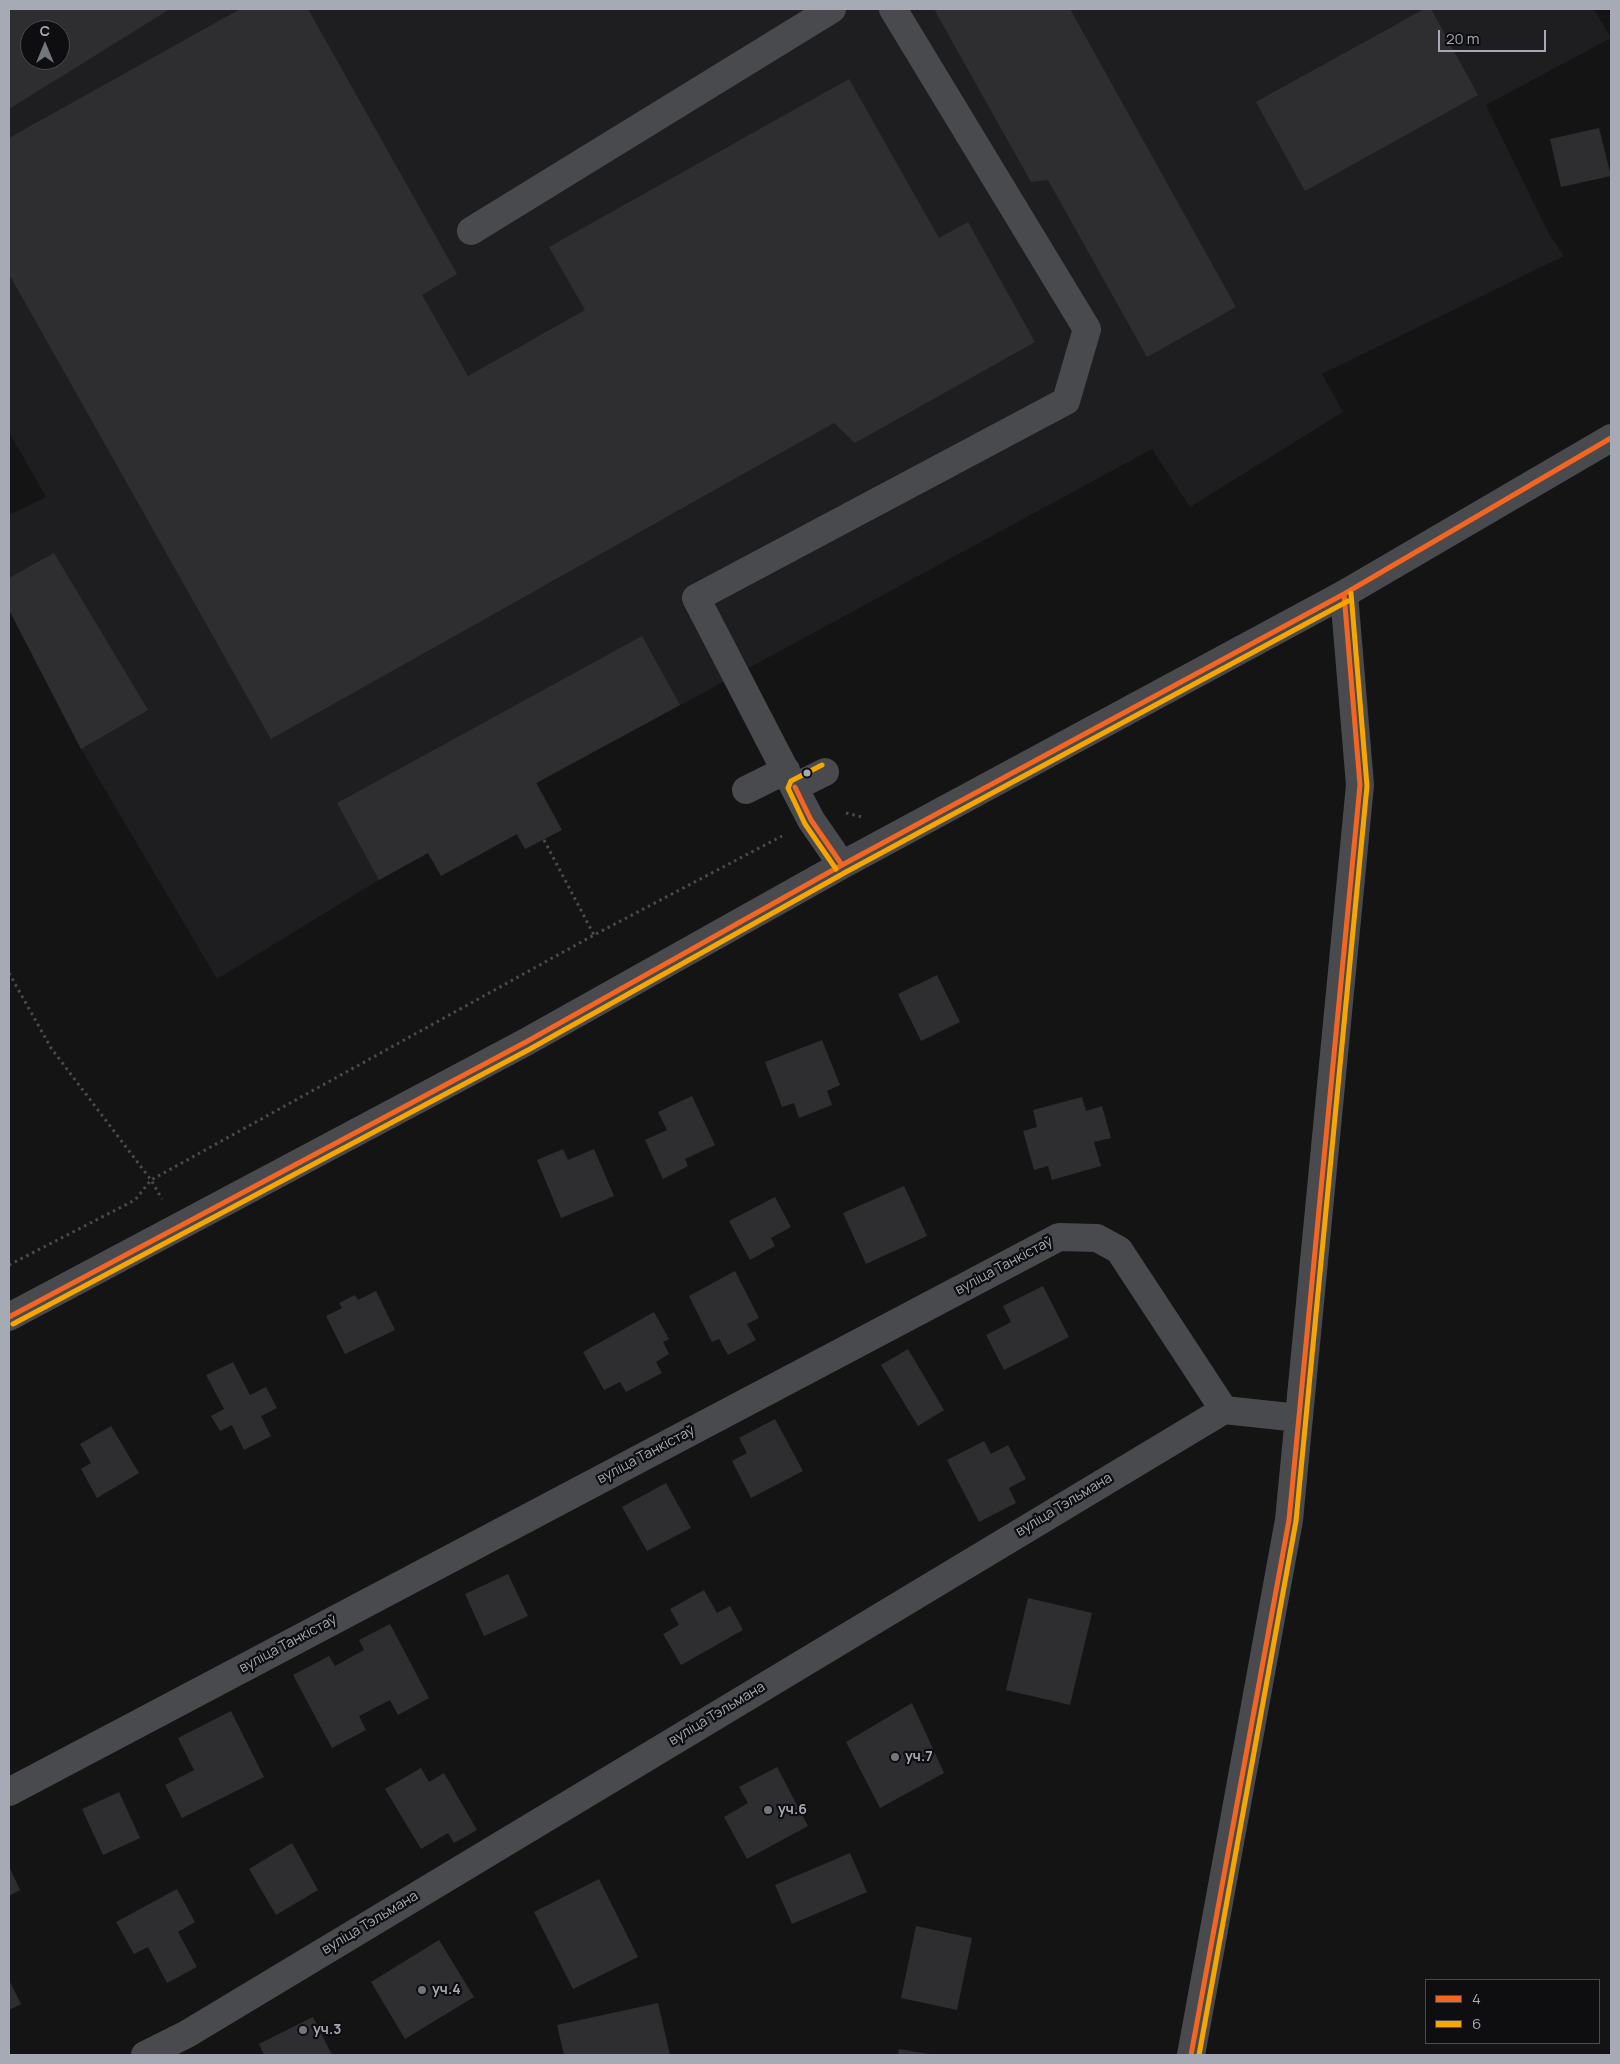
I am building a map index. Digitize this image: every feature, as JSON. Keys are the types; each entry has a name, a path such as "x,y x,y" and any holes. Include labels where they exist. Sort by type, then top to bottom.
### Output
{"street":[{"path":"470,231 832,9"},
{"path":"842,865 811,820 696,598 1066,401 1087,328 892,9"},
{"path":"9,1317 526,1042 842,865 1344,594 1611,438"},
{"path":"1191,2055 1289,1520 1360,785 1344,594"},
{"path":"746,790 790,778 825,772"},
{"name":"вуліца Танкістаў","path":"9,1792 1059,1237 1096,1238 1119,1250 1224,1410"},
{"path":"1224,1410 1299,1418"},
{"name":"вуліца Тэльмана","path":"145,2055 187,2034 1224,1410"}],"path":[{"path":"9,1265 135,1200 151,1180 594,935 811,820 831,810 867,818"},
{"path":"544,840 594,935"},
{"path":"9,973 51,1048 151,1180 177,1227"}],"shaded area":[{"path":"9,9 1594,9 1611,38 1486,105 1549,234 1564,256 1322,374 1343,412 1190,507 1152,449 537,783 562,830 525,849 516,834 428,853 379,880 217,979 81,749 9,610 9,515 46,497 9,432"}],"building":[{"path":"9,9 170,9 9,109"},
{"path":"240,9 308,9 457,274 422,295 468,376 585,310 549,247 849,79 939,238 968,222 1035,342 855,443 834,423 271,739 9,274 9,138"},
{"path":"934,9 1070,9 1236,307 1147,357 1048,180 1031,182"},
{"path":"1424,9 1431,9 1478,95 1305,191 1256,102"},
{"path":"1599,128 1611,176 1561,187 1550,139"},
{"path":"54,553 148,710 81,749 9,610 9,578"},
{"path":"642,636 680,705 536,783 562,830 525,849 517,834 441,876 428,853 379,880 337,803"},
{"path":"937,975 960,1022 921,1041 898,994"},
{"path":"822,1040 840,1085 827,1091 832,1105 799,1118 794,1103 782,1107 765,1062"},
{"path":"692,1096 715,1145 685,1159 688,1166 663,1179 645,1140 667,1130 658,1112"},
{"path":"1082,1097 1086,1111 1102,1106 1111,1138 1094,1142 1101,1166 1052,1180 1048,1166 1034,1170 1023,1131 1037,1127 1033,1110"},
{"path":"563,1149 568,1160 594,1149 614,1196 561,1218 537,1160"},
{"path":"904,1186 927,1236 866,1264 843,1213"},
{"path":"775,1197 791,1227 771,1238 775,1246 750,1260 729,1221"},
{"path":"735,1271 759,1318 747,1324 756,1340 728,1355 719,1339 712,1342 689,1296"},
{"path":"1043,1286 1069,1337 1004,1370 986,1335 1011,1322 1003,1306"},
{"path":"376,1291 395,1330 345,1354 326,1316 342,1308 339,1303 355,1295 358,1300"},
{"path":"654,1312 669,1339 663,1342 669,1354 656,1362 662,1373 626,1392 620,1382 604,1390 583,1352"},
{"path":"908,1349 944,1410 918,1426 881,1365"},
{"path":"233,1362 250,1395 266,1387 277,1408 261,1416 271,1436 244,1450 232,1425 220,1431 211,1416 224,1409 206,1375"},
{"path":"775,1419 803,1471 751,1498 732,1461 747,1453 739,1438"},
{"path":"111,1426 139,1473 97,1498 81,1469 91,1463 80,1444"},
{"path":"984,1441 991,1454 1008,1445 1026,1479 1009,1488 1016,1503 979,1522 947,1460"},
{"path":"666,1483 691,1528 647,1551 622,1507"},
{"path":"508,1574 528,1616 484,1636 465,1594"},
{"path":"704,1590 717,1613 730,1606 743,1630 681,1665 663,1634 679,1625 670,1609"},
{"path":"1028,1598 1092,1613 1070,1705 1006,1690"},
{"path":"390,1624 429,1698 398,1715 390,1700 359,1716 366,1730 332,1748 293,1675 329,1656 335,1666 364,1650 359,1640"},
{"name":"уч.7","path":"912,1703 944,1773 880,1808 846,1742"},
{"path":"231,1711 264,1777 182,1818 165,1785 194,1770 178,1738"},
{"name":"уч.6","path":"777,1767 808,1826 747,1859 724,1817 748,1803 739,1787"},
{"path":"421,1768 429,1782 444,1773 477,1830 454,1843 448,1833 421,1849 385,1789"},
{"path":"119,1792 140,1838 103,1855 82,1809"},
{"path":"292,1843 318,1890 276,1915 249,1869"},
{"path":"850,1853 867,1892 792,1924 775,1885"},
{"path":"9,1866 20,1890 9,1896"},
{"path":"599,1879 638,1957 573,1989 534,1912"},
{"path":"177,1889 195,1922 178,1932 197,1967 167,1983 148,1947 134,1954 116,1922"},
{"path":"916,1926 972,1938 957,2010 901,1998"},
{"name":"уч.4","path":"439,1940 474,1997 405,2039 371,1982"},
{"path":"9,1980 21,2004 9,2010"},
{"path":"658,2003 670,2055 564,2055 557,2025"},
{"name":"уч.3","path":"313,2017 332,2055 264,2055 259,2044"},
{"path":"899,2049 929,2054 929,2055 898,2055"}],"transit line":[{"name":"4","path":"9,1317 526,1042 842,865 1344,594 1611,438"},
{"name":"6","path":"1199,2055 1296,1521 1367,786 1351,593"},
{"name":"4","path":"1191,2055 1289,1520 1360,785 1344,594"},
{"name":"6","path":"13,1324 530,1049 846,872 1348,601"},
{"name":"6","path":"822,765 791,781 788,788 805,824 836,869"},
{"name":"4","path":"795,787 811,820 842,865"}],"place":[{"name":"уч.7","path":"895,1757"},
{"name":"уч.6","path":"768,1810"},
{"name":"уч.4","path":"422,1990"},
{"name":"уч.3","path":"303,2030"}]}
